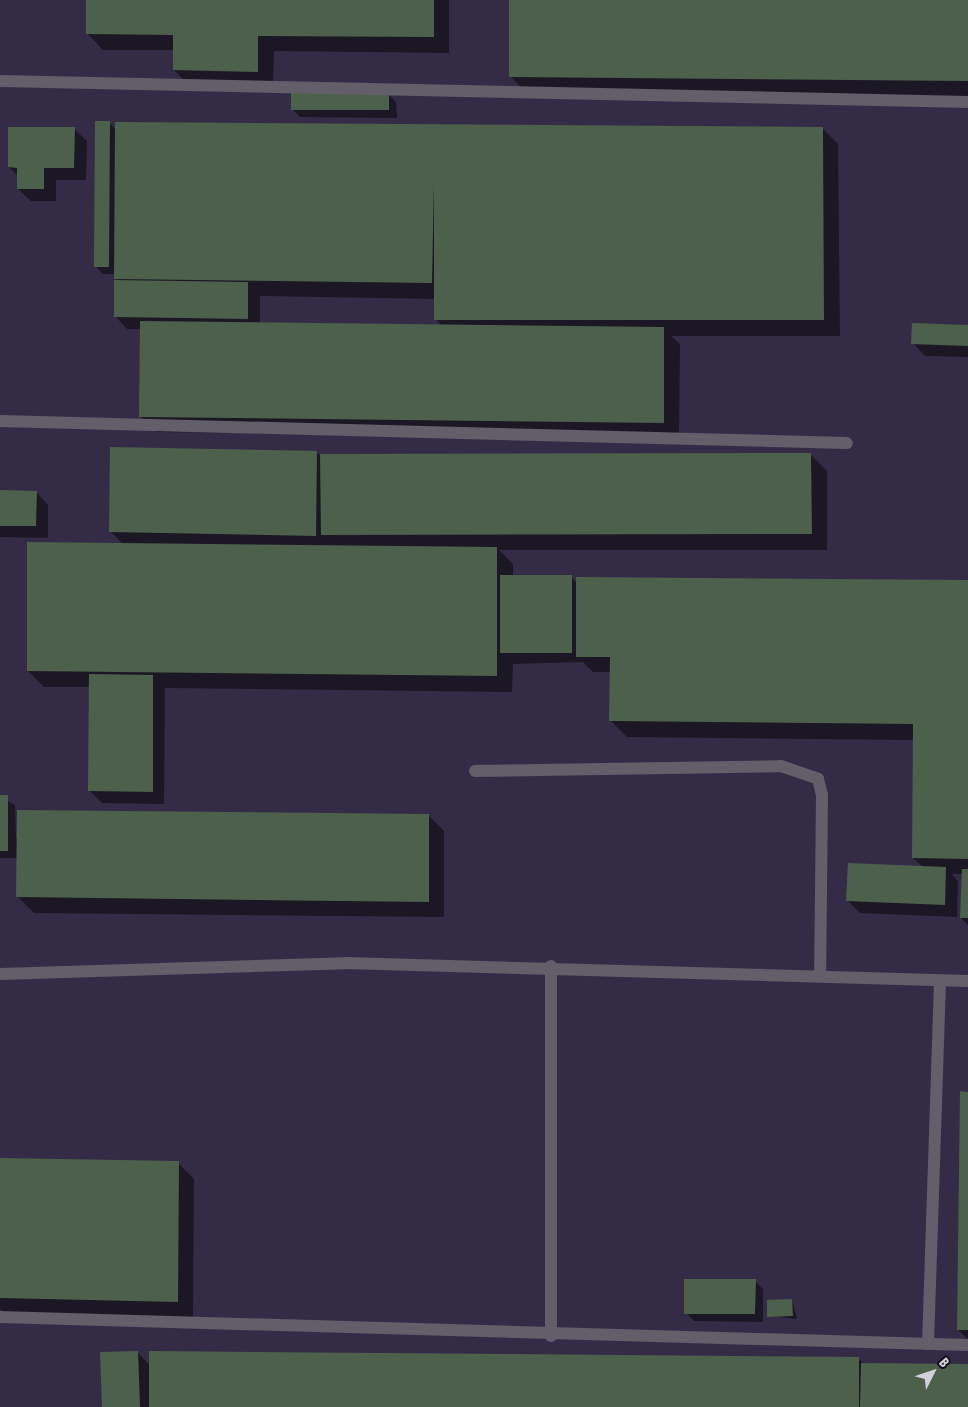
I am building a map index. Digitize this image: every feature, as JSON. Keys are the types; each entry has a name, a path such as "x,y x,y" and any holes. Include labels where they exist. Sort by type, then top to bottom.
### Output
{"street":[{"path":"0,81 968,102"},
{"path":"0,421 847,443"},
{"path":"474,771 782,766 818,779 822,795 820,976"},
{"path":"0,974 346,962 551,966 968,982"},
{"path":"551,966 551,1336"},
{"path":"928,1344 940,981"},
{"path":"0,1317 551,1336 968,1345"}],"shaded area":[{"path":"0,0 968,0 968,1407 0,1407"}],"building":[{"path":"86,0 434,0 434,37 258,36 258,72 173,70 173,35 86,34"},
{"path":"509,0 968,0 968,81 509,77"},
{"path":"291,91 389,92 389,110 291,110"},
{"path":"95,121 110,121 109,267 94,267"},
{"path":"115,122 823,127 824,320 434,320 434,182 432,283 114,279"},
{"path":"8,127 75,127 74,168 44,168 44,189 17,189 17,168 8,167"},
{"path":"114,280 248,282 248,319 114,317"},
{"path":"140,321 664,327 664,423 139,417"},
{"path":"912,323 968,325 968,346 911,344"},
{"path":"110,447 317,451 316,536 109,532"},
{"path":"811,453 812,534 321,535 320,454"},
{"path":"0,490 37,491 36,526 0,526"},
{"path":"27,542 497,547 497,676 27,671"},
{"path":"500,575 572,575 572,653 500,653"},
{"path":"576,577 968,580 968,859 912,858 913,724 609,721 610,657 576,657"},
{"path":"89,674 153,675 153,792 88,791"},
{"path":"0,795 8,795 8,851 0,851"},
{"path":"17,810 429,814 429,902 16,897"},
{"path":"848,863 946,867 945,905 846,901"},
{"path":"962,869 968,869 968,918 960,918"},
{"path":"960,1091 968,1092 968,1330 957,1330"},
{"path":"0,1158 179,1161 178,1302 0,1298"},
{"path":"684,1279 756,1279 755,1314 684,1314"},
{"path":"792,1299 793,1316 767,1317 767,1300"},
{"path":"138,1351 140,1407 102,1407 100,1352"},
{"path":"149,1351 859,1357 859,1407 149,1407"},
{"path":"861,1363 968,1364 968,1407 860,1407"}]}
